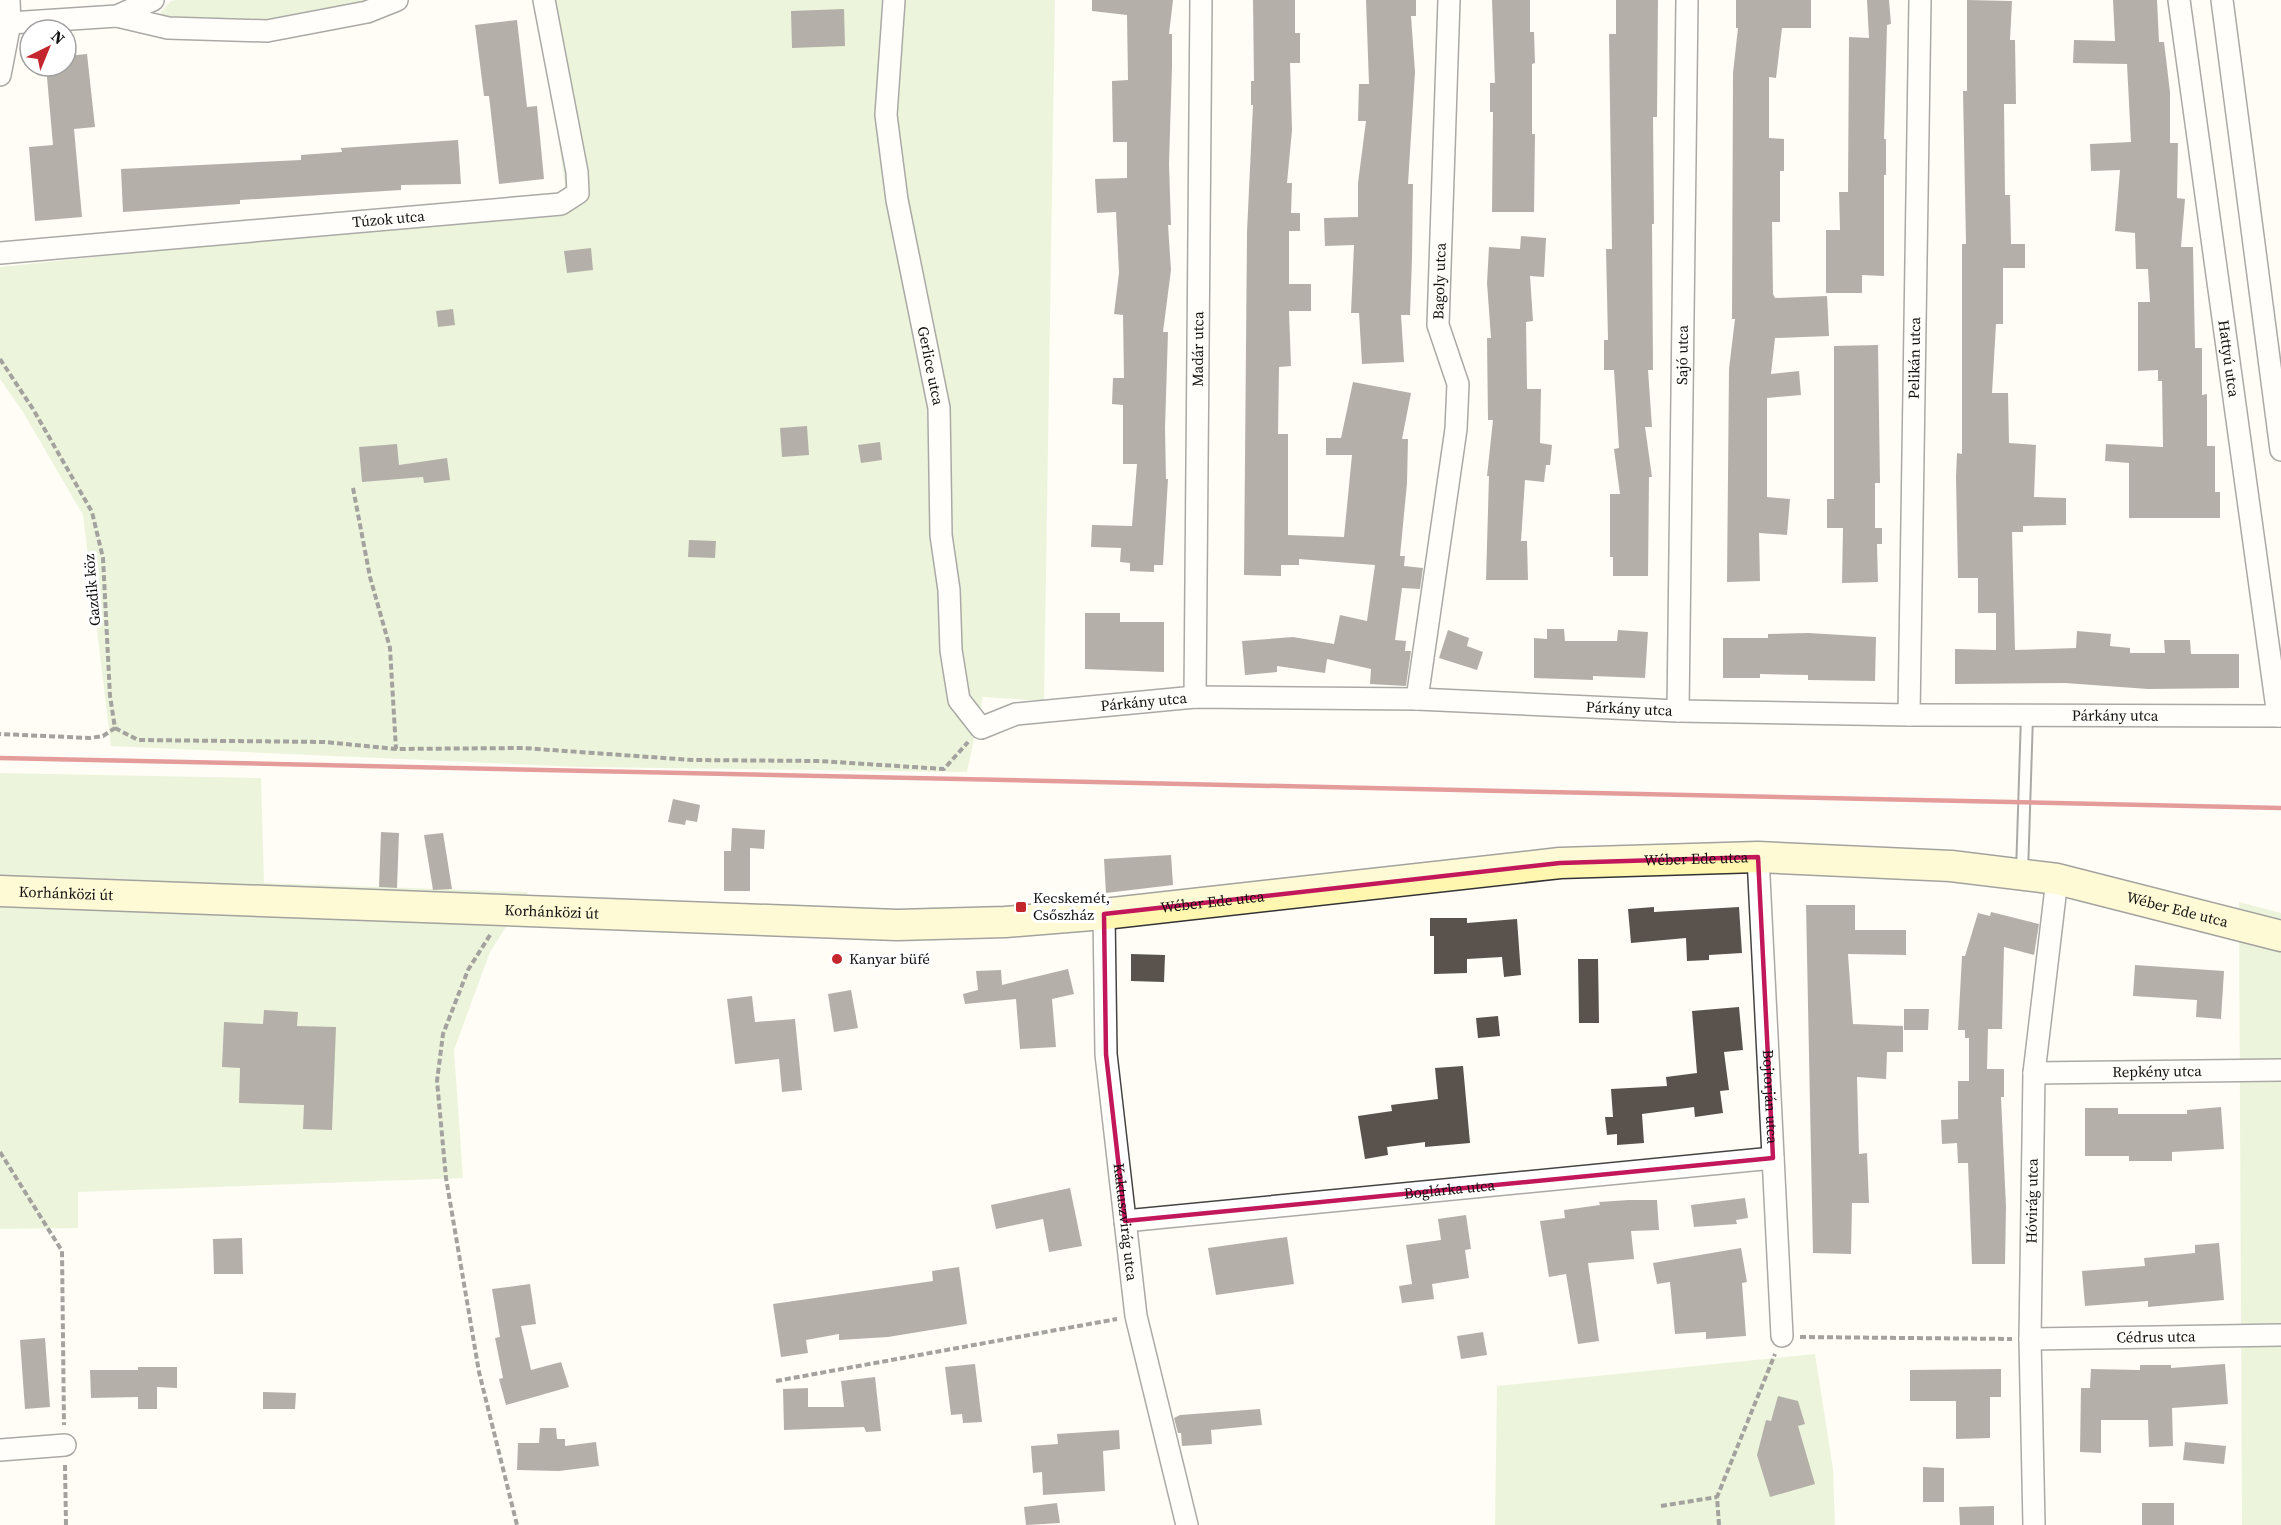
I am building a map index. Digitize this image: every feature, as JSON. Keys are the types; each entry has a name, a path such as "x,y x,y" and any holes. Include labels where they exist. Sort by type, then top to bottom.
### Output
{"street":[{"path":"0,75 10,24 9,0"},
{"path":"117,16 153,0"},
{"path":"10,24 117,16 168,28 267,31 367,12 397,0"},
{"name":"Túzok utca","path":"0,253 561,204 578,193 578,171 544,0"},
{"name":"Gerlice utca","path":"894,0 886,115 897,200 939,408 941,535 949,590 951,650 959,700 981,728"},
{"name":"Madár utca","path":"1195,697 1201,0"},
{"name":"Bagoly utca","path":"1418,699 1456,429 1458,384 1438,325 1449,0"},
{"name":"Sajó utca","path":"1678,711 1687,0"},
{"name":"Pelikán utca","path":"1909,716 1920,0"},
{"name":"Hattyú utca","path":"2179,0 2280,716"},
{"path":"2222,0 2281,450"},
{"name":"Párkány utca","path":"981,728 1016,714 1195,697 1418,699 1678,711 1909,716 2280,716"},
{"name":"Wéber Ede utca","path":"1104,914 1333,891 1560,863 1758,857 1951,866 2057,879 2281,936"},
{"name":"Bojtorján utca","path":"1758,857 1782,1336"},
{"name":"Hóvirág utca","path":"2034,1525 2030,1339 2034,1073 2057,879"},
{"name":"Korhánközi út","path":"0,891 897,925 1005,922 1104,914"},
{"name":"Kaktuszvirág utca","path":"1104,914 1106,1054 1136,1316 1187,1525"},
{"name":"Repkény utca","path":"2034,1073 2281,1070"},
{"name":"Boglárka utca","path":"1125,1221 1773,1158"},
{"name":"Cédrus utca","path":"2030,1339 2281,1335"},
{"path":"0,1450 65,1445"}],"lane":[{"path":"2022,874 2027,716"}],"path":[{"name":"Gazdik köz","path":"0,359 33,409 92,512 103,558 110,696 115,728"},
{"path":"353,488 370,577 390,648 396,749"},
{"path":"0,734 90,738 103,736 115,728 138,740 325,742 396,749 523,748 692,760 819,761 944,769 981,728"},
{"path":"507,910 468,970 443,1034 437,1081 446,1178 479,1372 517,1525"},
{"path":"0,1152 62,1251 66,1525"},
{"path":"776,1381 1136,1316"},
{"path":"1719,1525 1717,1497 1782,1336 2030,1339"},
{"path":"1661,1506 1717,1497"}],"highlighted area":[{"path":"1758,857 1773,1158 1125,1221 1106,1054 1104,914 1560,863"}],"green space":[{"path":"370,0 293,17 251,20 168,18 160,13 171,1"},
{"path":"539,0 1055,0 1044,701 983,697 967,772 581,767 111,746 83,515 23,412 0,379 0,267 568,207"},
{"path":"0,773 261,778 264,883 528,892 490,952 454,1050 463,1178 78,1192 78,1228 0,1229"},
{"path":"2239,902 2281,913 2281,1525 2242,1525"},
{"path":"1815,1354 1833,1469 1835,1525 1495,1525 1497,1386"}],"building":[{"path":"1092,0 1173,0 1169,34 1172,34 1169,164 1171,225 1168,225 1171,270 1163,332 1168,332 1165,428 1166,479 1168,479 1163,565 1154,565 1154,572 1130,571 1130,563 1120,562 1121,548 1091,547 1092,525 1132,526 1137,464 1123,464 1123,405 1112,404 1113,378 1124,378 1123,315 1114,314 1119,273 1116,212 1097,213 1095,179 1127,178 1127,142 1113,142 1112,81 1128,80 1127,15 1092,11"},
{"path":"1253,0 1295,0 1295,33 1300,33 1300,63 1290,63 1292,130 1287,183 1292,183 1291,213 1300,213 1300,231 1289,231 1289,284 1311,284 1311,311 1289,311 1291,366 1279,367 1278,434 1288,434 1288,535 1344,537 1352,455 1326,455 1326,438 1341,438 1353,382 1411,393 1402,439 1408,439 1407,483 1400,556 1405,556 1404,566 1423,568 1420,589 1402,588 1395,640 1406,641 1405,651 1411,651 1406,686 1370,684 1371,669 1327,659 1325,673 1277,666 1277,672 1245,675 1242,641 1293,637 1334,644 1340,615 1367,621 1375,565 1299,559 1299,565 1281,565 1281,576 1244,575 1247,232 1253,105 1251,105 1251,81 1254,81"},
{"path":"1366,0 1416,0 1416,16 1411,16 1415,72 1408,184 1413,184 1412,258 1410,315 1401,315 1404,362 1362,364 1359,313 1351,313 1354,245 1325,246 1324,218 1358,217 1358,183 1366,121 1358,121 1359,84 1369,84"},
{"path":"1492,0 1530,0 1530,32 1534,32 1535,63 1532,64 1532,134 1535,134 1534,212 1492,212 1493,112 1490,112 1490,83 1495,83"},
{"path":"1616,0 1658,0 1657,117 1653,117 1653,370 1648,370 1652,427 1645,427 1652,477 1649,477 1648,576 1613,576 1613,557 1610,557 1610,494 1620,494 1614,449 1619,448 1614,370 1604,370 1604,340 1608,340 1606,249 1612,249 1609,34 1616,34"},
{"path":"1736,0 1811,0 1811,28 1782,28 1776,78 1769,77 1769,138 1784,139 1784,171 1780,171 1780,222 1772,222 1773,294 1775,298 1827,296 1829,336 1775,338 1771,374 1799,371 1801,395 1767,398 1767,497 1790,499 1787,535 1759,533 1760,581 1727,582 1729,369 1735,319 1732,319 1733,73 1738,28 1736,28"},
{"path":"1867,0 1889,0 1891,24 1887,25 1884,276 1862,275 1862,293 1826,293 1826,230 1840,230 1839,192 1848,192 1849,37 1869,38"},
{"path":"1967,0 2012,1 2010,40 2015,40 2016,104 2004,104 2005,195 2010,195 2011,244 2025,244 2025,268 2003,268 2003,324 1996,324 1992,393 2008,393 2009,443 2036,445 2034,497 2066,498 2066,525 2023,526 2023,532 2012,532 2015,650 2076,648 2077,631 2111,634 2110,646 2130,648 2130,653 2165,653 2164,640 2190,640 2191,654 2239,654 2239,688 2148,689 2065,683 1955,684 1955,649 1996,650 1996,613 1978,613 1978,578 1958,578 1956,477 1957,453 1962,454 1962,244 1966,244 1963,91 1967,91"},
{"path":"2113,0 2157,0 2159,42 2164,42 2170,92 2170,143 2178,143 2177,198 2185,199 2181,247 2193,247 2195,348 2202,348 2202,395 2207,394 2207,446 2215,446 2215,492 2220,492 2220,518 2129,518 2129,463 2105,461 2106,444 2163,447 2162,381 2158,381 2158,370 2138,371 2138,302 2150,302 2148,269 2136,269 2135,233 2115,231 2120,170 2091,171 2090,144 2131,142 2127,64 2073,63 2074,40 2115,41"},
{"path":"844,9 845,46 792,48 791,11"},
{"path":"517,20 527,107 537,106 544,179 499,184 489,96 484,96 475,25"},
{"path":"87,54 95,127 74,129 82,217 35,221 29,147 53,145 47,78 78,78 78,55"},
{"path":"458,140 461,184 401,185 401,190 240,200 240,204 123,212 121,169 301,160 301,155 342,152 341,148"},
{"path":"1521,236 1546,238 1544,277 1530,276 1533,321 1526,322 1527,389 1541,389 1540,443 1552,445 1550,465 1546,465 1544,482 1525,480 1521,541 1527,541 1528,580 1486,580 1489,476 1487,476 1493,420 1488,420 1487,338 1491,338 1487,283 1489,247 1520,249"},
{"path":"591,248 593,270 567,273 564,251"},
{"path":"453,309 455,325 438,327 436,311"},
{"path":"1878,345 1880,483 1875,483 1875,528 1882,528 1882,544 1877,544 1878,582 1842,583 1843,528 1827,528 1827,499 1834,499 1834,346"},
{"path":"807,426 809,455 782,457 780,428"},
{"path":"880,442 882,460 861,463 858,445"},
{"path":"397,444 399,465 447,458 450,480 424,483 423,477 362,482 359,447"},
{"path":"689,540 716,541 715,558 688,557"},
{"path":"1085,613 1120,613 1120,622 1164,622 1164,672 1085,669"},
{"path":"1547,629 1564,629 1565,641 1617,641 1618,630 1648,632 1645,678 1593,676 1593,680 1534,678 1534,638 1547,639"},
{"path":"1448,630 1469,638 1467,646 1483,652 1477,670 1439,658"},
{"path":"1808,633 1876,637 1875,681 1808,680 1808,675 1760,674 1760,678 1723,678 1723,638 1768,638 1768,634"},
{"path":"673,799 700,805 697,822 686,820 685,825 668,822"},
{"path":"732,828 765,830 764,849 750,848 750,891 724,891 724,851 731,851"},
{"path":"381,832 399,833 397,888 379,887"},
{"path":"443,833 452,889 433,890 424,835"},
{"path":"1171,855 1173,885 1106,893 1104,859"},
{"path":"1806,905 1855,905 1855,930 1906,930 1906,955 1848,954 1853,1024 1903,1026 1903,1052 1887,1052 1886,1079 1857,1077 1859,1154 1867,1153 1869,1203 1852,1203 1851,1254 1813,1253"},
{"path":"1654,907 1654,912 1739,907 1742,953 1709,955 1709,960 1687,961 1686,938 1631,943 1628,909"},
{"path":"1991,912 2039,924 2034,955 2004,947 2002,1029 1988,1029 1987,1069 2004,1069 2004,1097 2001,1097 2006,1207 2005,1264 1972,1264 1968,1163 1958,1163 1957,1143 1942,1144 1941,1120 1958,1119 1958,1081 1969,1081 1969,1038 1965,1038 1965,1030 1958,1030 1962,956 1965,956 1978,913 1990,916"},
{"path":"1430,918 1467,918 1467,923 1517,919 1521,975 1504,977 1502,957 1467,959 1467,973 1434,974 1434,936 1430,936"},
{"path":"1131,954 1165,955 1164,982 1131,981"},
{"path":"1578,959 1598,959 1599,1023 1579,1023"},
{"path":"2135,965 2224,971 2221,1019 2196,1017 2197,1000 2133,996"},
{"path":"1068,969 1074,994 1052,999 1056,1047 1020,1049 1016,999 965,1004 963,994 978,990 976,971 1001,970 1002,985"},
{"path":"851,990 858,1028 834,1032 828,994"},
{"path":"752,996 755,1022 795,1019 802,1090 782,1092 779,1059 735,1064 727,999"},
{"path":"1739,1007 1743,1050 1724,1052 1729,1090 1720,1091 1723,1113 1695,1117 1694,1107 1642,1114 1644,1143 1617,1145 1617,1134 1607,1135 1605,1117 1613,1117 1611,1089 1667,1086 1666,1077 1697,1073 1692,1011"},
{"path":"1904,1009 1929,1009 1928,1030 1904,1030"},
{"path":"264,1010 298,1012 297,1026 336,1027 332,1130 303,1129 304,1105 239,1103 240,1068 222,1067 224,1022 263,1024"},
{"path":"1498,1016 1500,1036 1478,1038 1476,1018"},
{"path":"1463,1066 1470,1143 1425,1147 1425,1142 1387,1147 1388,1155 1365,1159 1358,1116 1392,1111 1391,1105 1438,1099 1435,1068"},
{"path":"2221,1107 2224,1149 2172,1152 2172,1161 2129,1161 2129,1156 2085,1156 2085,1108 2118,1108 2118,1114 2187,1114 2187,1110"},
{"path":"1070,1188 1082,1246 1049,1252 1043,1219 996,1229 991,1205"},
{"path":"1745,1198 1748,1218 1736,1220 1737,1224 1694,1227 1691,1205"},
{"path":"1657,1200 1659,1230 1631,1231 1634,1259 1588,1263 1599,1341 1578,1344 1566,1274 1549,1277 1540,1221 1565,1218 1564,1210 1600,1205 1599,1202"},
{"path":"1466,1215 1471,1249 1465,1250 1469,1278 1432,1284 1434,1299 1402,1303 1399,1286 1412,1284 1406,1245 1441,1240 1438,1219"},
{"path":"1287,1237 1294,1284 1216,1295 1208,1248"},
{"path":"242,1238 243,1274 214,1274 213,1239"},
{"path":"2219,1243 2224,1300 2148,1307 2148,1301 2085,1306 2082,1271 2145,1266 2144,1258 2195,1253 2195,1245"},
{"path":"1741,1248 1747,1282 1742,1283 1746,1336 1706,1339 1706,1332 1675,1334 1670,1282 1657,1284 1653,1263"},
{"path":"959,1267 967,1324 888,1337 839,1340 839,1334 806,1340 808,1353 781,1357 773,1304 933,1281 932,1271"},
{"path":"530,1284 536,1324 521,1326 531,1370 561,1362 569,1387 506,1405 499,1379 503,1378 495,1338 500,1337 492,1289"},
{"path":"1483,1332 1487,1355 1461,1359 1457,1336"},
{"path":"45,1338 50,1407 25,1409 20,1340"},
{"path":"975,1364 982,1422 963,1423 962,1414 951,1415 945,1367"},
{"path":"2225,1364 2228,1404 2172,1408 2173,1446 2149,1447 2148,1420 2101,1420 2101,1453 2080,1452 2081,1388 2090,1388 2091,1369 2140,1370 2140,1365 2171,1365 2171,1368"},
{"path":"138,1367 177,1367 177,1388 157,1387 157,1409 138,1409 138,1397 91,1398 90,1370 138,1370"},
{"path":"2001,1369 2001,1397 1990,1397 1990,1438 1956,1439 1956,1401 1910,1401 1910,1370"},
{"path":"875,1377 881,1431 866,1432 864,1427 784,1430 783,1389 808,1388 808,1407 844,1407 841,1381"},
{"path":"263,1392 296,1393 295,1409 263,1409"},
{"path":"1778,1396 1798,1401 1805,1424 1798,1426 1815,1484 1770,1497 1757,1455 1766,1420 1771,1421"},
{"path":"1260,1409 1262,1425 1211,1430 1212,1444 1182,1446 1181,1433 1178,1433 1174,1418 1180,1415"},
{"path":"540,1428 556,1428 557,1439 565,1439 565,1446 596,1442 599,1466 559,1471 517,1470 518,1443 539,1443"},
{"path":"1119,1430 1120,1449 1103,1451 1105,1491 1043,1495 1042,1472 1033,1473 1031,1446 1058,1444 1057,1434"},
{"path":"2185,1442 2226,1446 2224,1464 2183,1460"},
{"path":"1923,1467 1944,1468 1944,1502 1923,1502"},
{"path":"1057,1503 1060,1523 1026,1525 1024,1507"},
{"path":"2142,1503 2174,1503 2174,1525 2142,1525"},
{"path":"1994,1506 1994,1525 1960,1525 1959,1507"}],"railway":[{"path":"0,758 2281,808"}],"place":[{"name":"Kecskemét, Csőszház","path":"1021,907"},
{"name":"Kanyar büfé","path":"837,959"}]}
